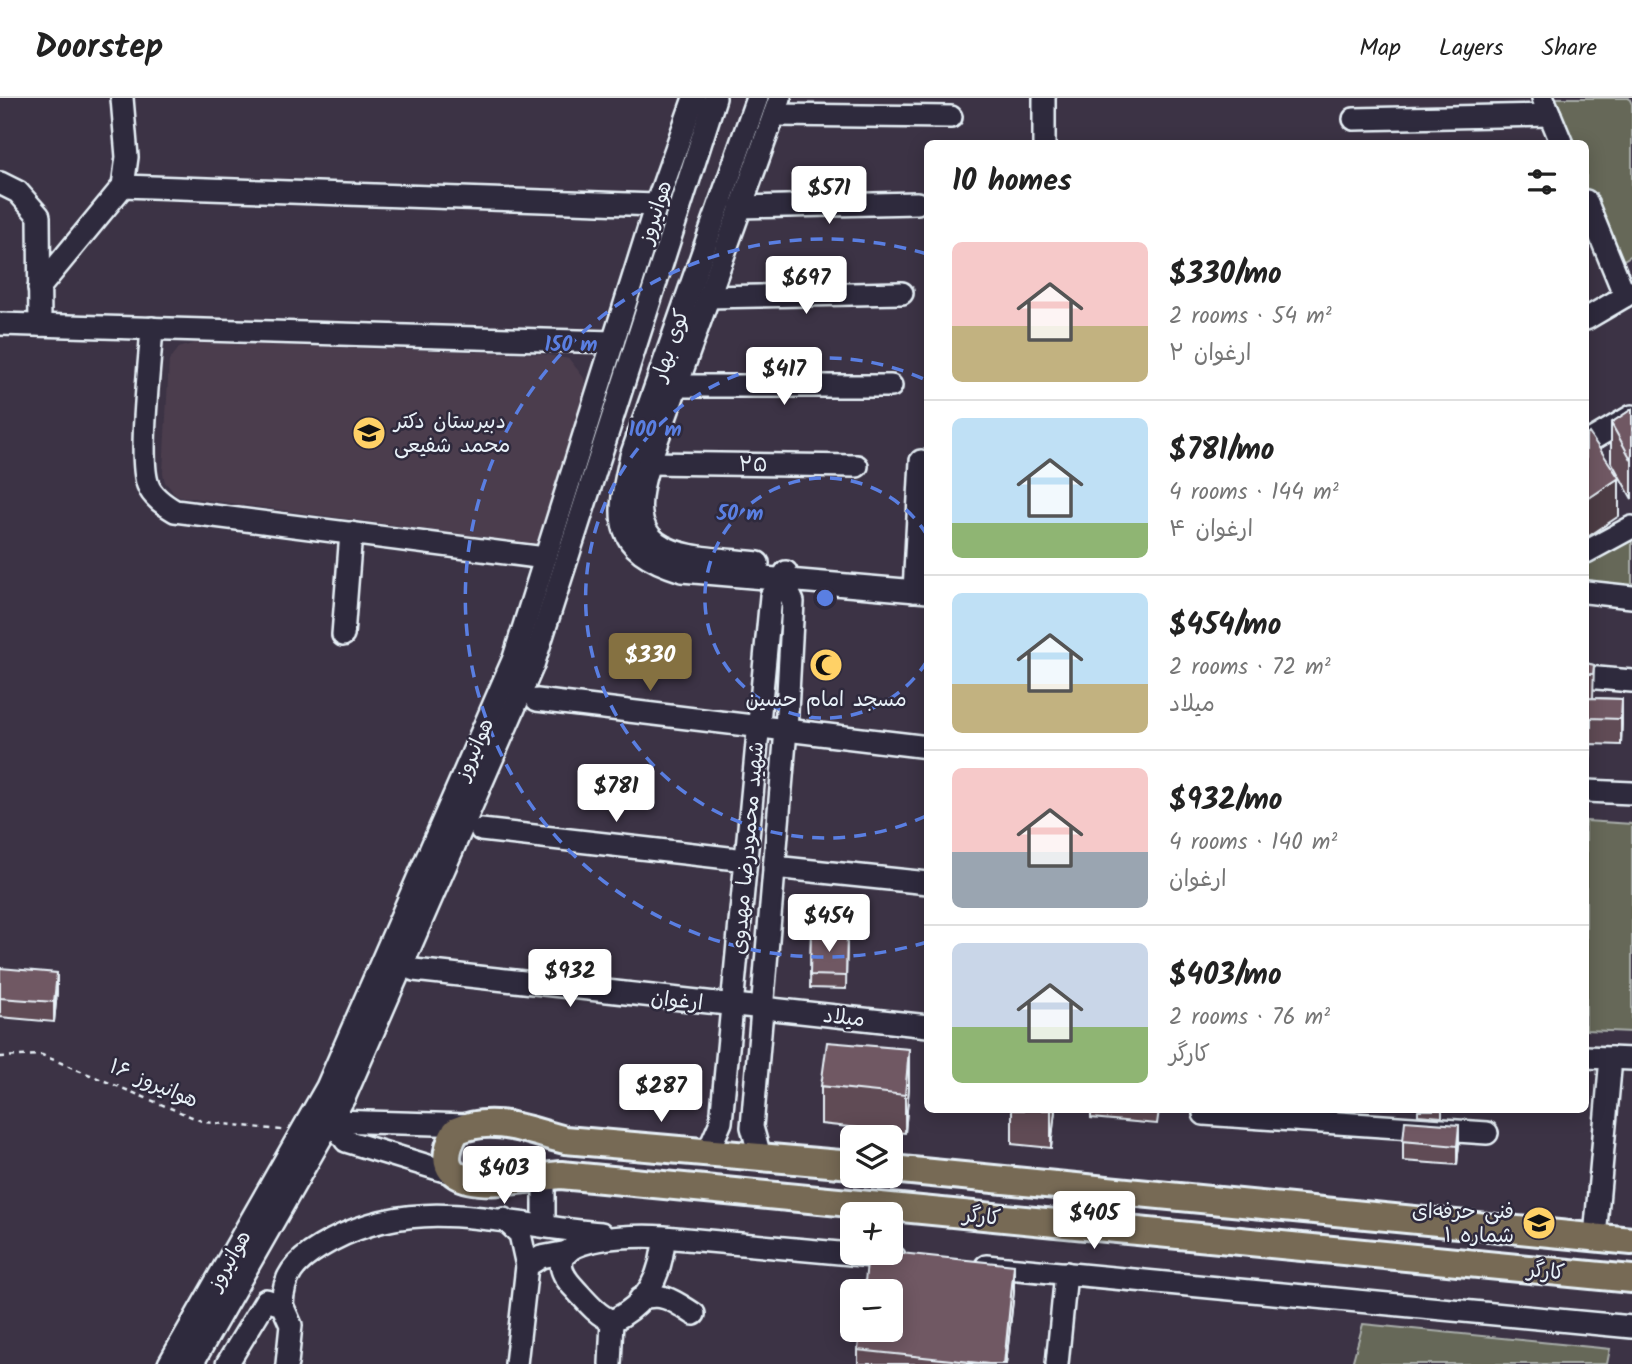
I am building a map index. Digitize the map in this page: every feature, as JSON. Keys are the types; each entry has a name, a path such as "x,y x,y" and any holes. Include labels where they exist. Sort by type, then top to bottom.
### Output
{"main road":[{"path":"458,1175 448,1162 447,1153 456,1131 469,1125 513,1125 565,1140 840,1164"},
{"name":"کارگر","path":"903,1170 1632,1241"},
{"name":"کارگر","path":"458,1175 484,1183 544,1176 1632,1279"}],"street":[{"path":"39,288 123,186 127,157 122,98"},
{"name":"هوانیروز","path":"169,1364 206,1320 332,1121 503,709 514,658 612,342 694,98"},
{"name":"هوانیروز","path":"192,1364 206,1320 300,1132 327,1087 503,709 533,665 715,98"},
{"name":"کوی بهار","path":"757,98 631,456 620,507 621,523 637,549 659,564 702,573 785,573 921,584"},
{"path":"1044,98 1044,140"},
{"path":"777,106 951,117"},
{"name":"کوی بهار","path":"777,106 649,463 641,488 639,508 644,528 653,541 675,552 785,573"},
{"path":"1354,119 1547,107 1560,140"},
{"path":"0,183 18,192 39,216 40,326"},
{"path":"123,186 656,205"},
{"path":"740,207 917,203"},
{"path":"1589,210 1628,288"},
{"path":"633,280 654,287"},
{"path":"1589,305 1628,288"},
{"path":"1589,317 1628,288"},
{"path":"708,297 902,293"},
{"path":"0,324 612,342"},
{"path":"152,328 144,460 148,486 160,502 175,511 545,558"},
{"path":"677,386 891,386"},
{"path":"1589,441 1632,416"},
{"path":"921,461 921,584"},
{"name":"۲۵","path":"649,463 857,466"},
{"path":"567,489 587,496"},
{"path":"1589,550 1632,527"},
{"path":"343,635 351,533"},
{"name":"شهید محمودرضا مهدوی","path":"708,1152 721,1122 771,596 785,573"},
{"name":"شهید محمودرضا مهدوی","path":"760,1156 752,1127 760,1008 786,730 793,602 785,573"},
{"path":"1589,592 1632,597"},
{"path":"1589,677 1632,681"},
{"path":"537,701 924,747"},
{"path":"1589,791 1632,793"},
{"path":"481,830 746,860"},
{"path":"774,867 924,883"},
{"name":"ارغوان","path":"414,971 760,1008"},
{"name":"میلاد","path":"760,1008 924,1026"},
{"path":"1589,1056 1622,1058 1595,1237"},
{"path":"312,1112 332,1121 469,1125"},
{"path":"1204,1114 1367,1117 1487,1133"},
{"path":"332,1121 346,1141 458,1175"},
{"path":"544,1176 544,1225"},
{"path":"228,1364 274,1303 286,1276 303,1259 338,1235 390,1217 433,1215 504,1219 625,1234 914,1260"},
{"path":"504,1219 520,1234 527,1266 516,1364"},
{"path":"527,1266 541,1257 568,1252 591,1240 625,1234"},
{"path":"612,1321 655,1285 659,1276 664,1237"},
{"path":"568,1252 563,1264 571,1285 598,1313 612,1321"},
{"path":"969,1265 1632,1327"},
{"path":"1057,1364 1066,1273"},
{"path":"640,1300 653,1295 667,1297 694,1314"},
{"path":"274,1303 291,1325 287,1364"},
{"path":"610,1364 612,1321"}],"path":[{"name":"هوانیروز ۱۶","path":"0,1057 42,1055 60,1060 216,1125 300,1132"}],"shaded area":[{"name":"دبیرستان دکتر محمد شفیعی","path":"195,343 542,354 569,359 584,378 586,393 536,544 177,496 165,482 163,473 169,361 179,348"}],"green space":[{"path":"1549,98 1629,98 1632,104 1632,255 1617,264 1589,194 1589,140 1567,140"},
{"path":"1632,527 1632,597 1589,592 1589,550"},
{"path":"1589,821 1632,824 1632,1032 1589,1030"},
{"path":"1363,1324 1610,1349 1607,1364 1352,1364"}],"building":[{"path":"1632,409 1632,461 1611,423"},
{"path":"1589,433 1619,478 1589,498"},
{"path":"1589,664 1594,665 1593,674 1589,674"},
{"path":"1589,698 1622,699 1621,719 1591,718 1589,749"},
{"path":"811,931 847,932 846,976 810,975"},
{"path":"0,968 57,973 54,1002 0,998"},
{"path":"827,1042 909,1049 905,1095 821,1086"},
{"path":"1405,1121 1459,1125 1457,1146 1403,1141"},
{"path":"903,1253 1014,1265 1004,1364 858,1350 859,1342 903,1342 903,1279 865,1279 867,1265 903,1265"}],"place":[{"name":"دبیرستان دکتر محمد شفیعی","path":"369,433"},
{"name":"مسجد امام حسین","path":"826,665"},
{"name":"فنی حرفه‌ای شماره ۱","path":"1539,1223"}]}
